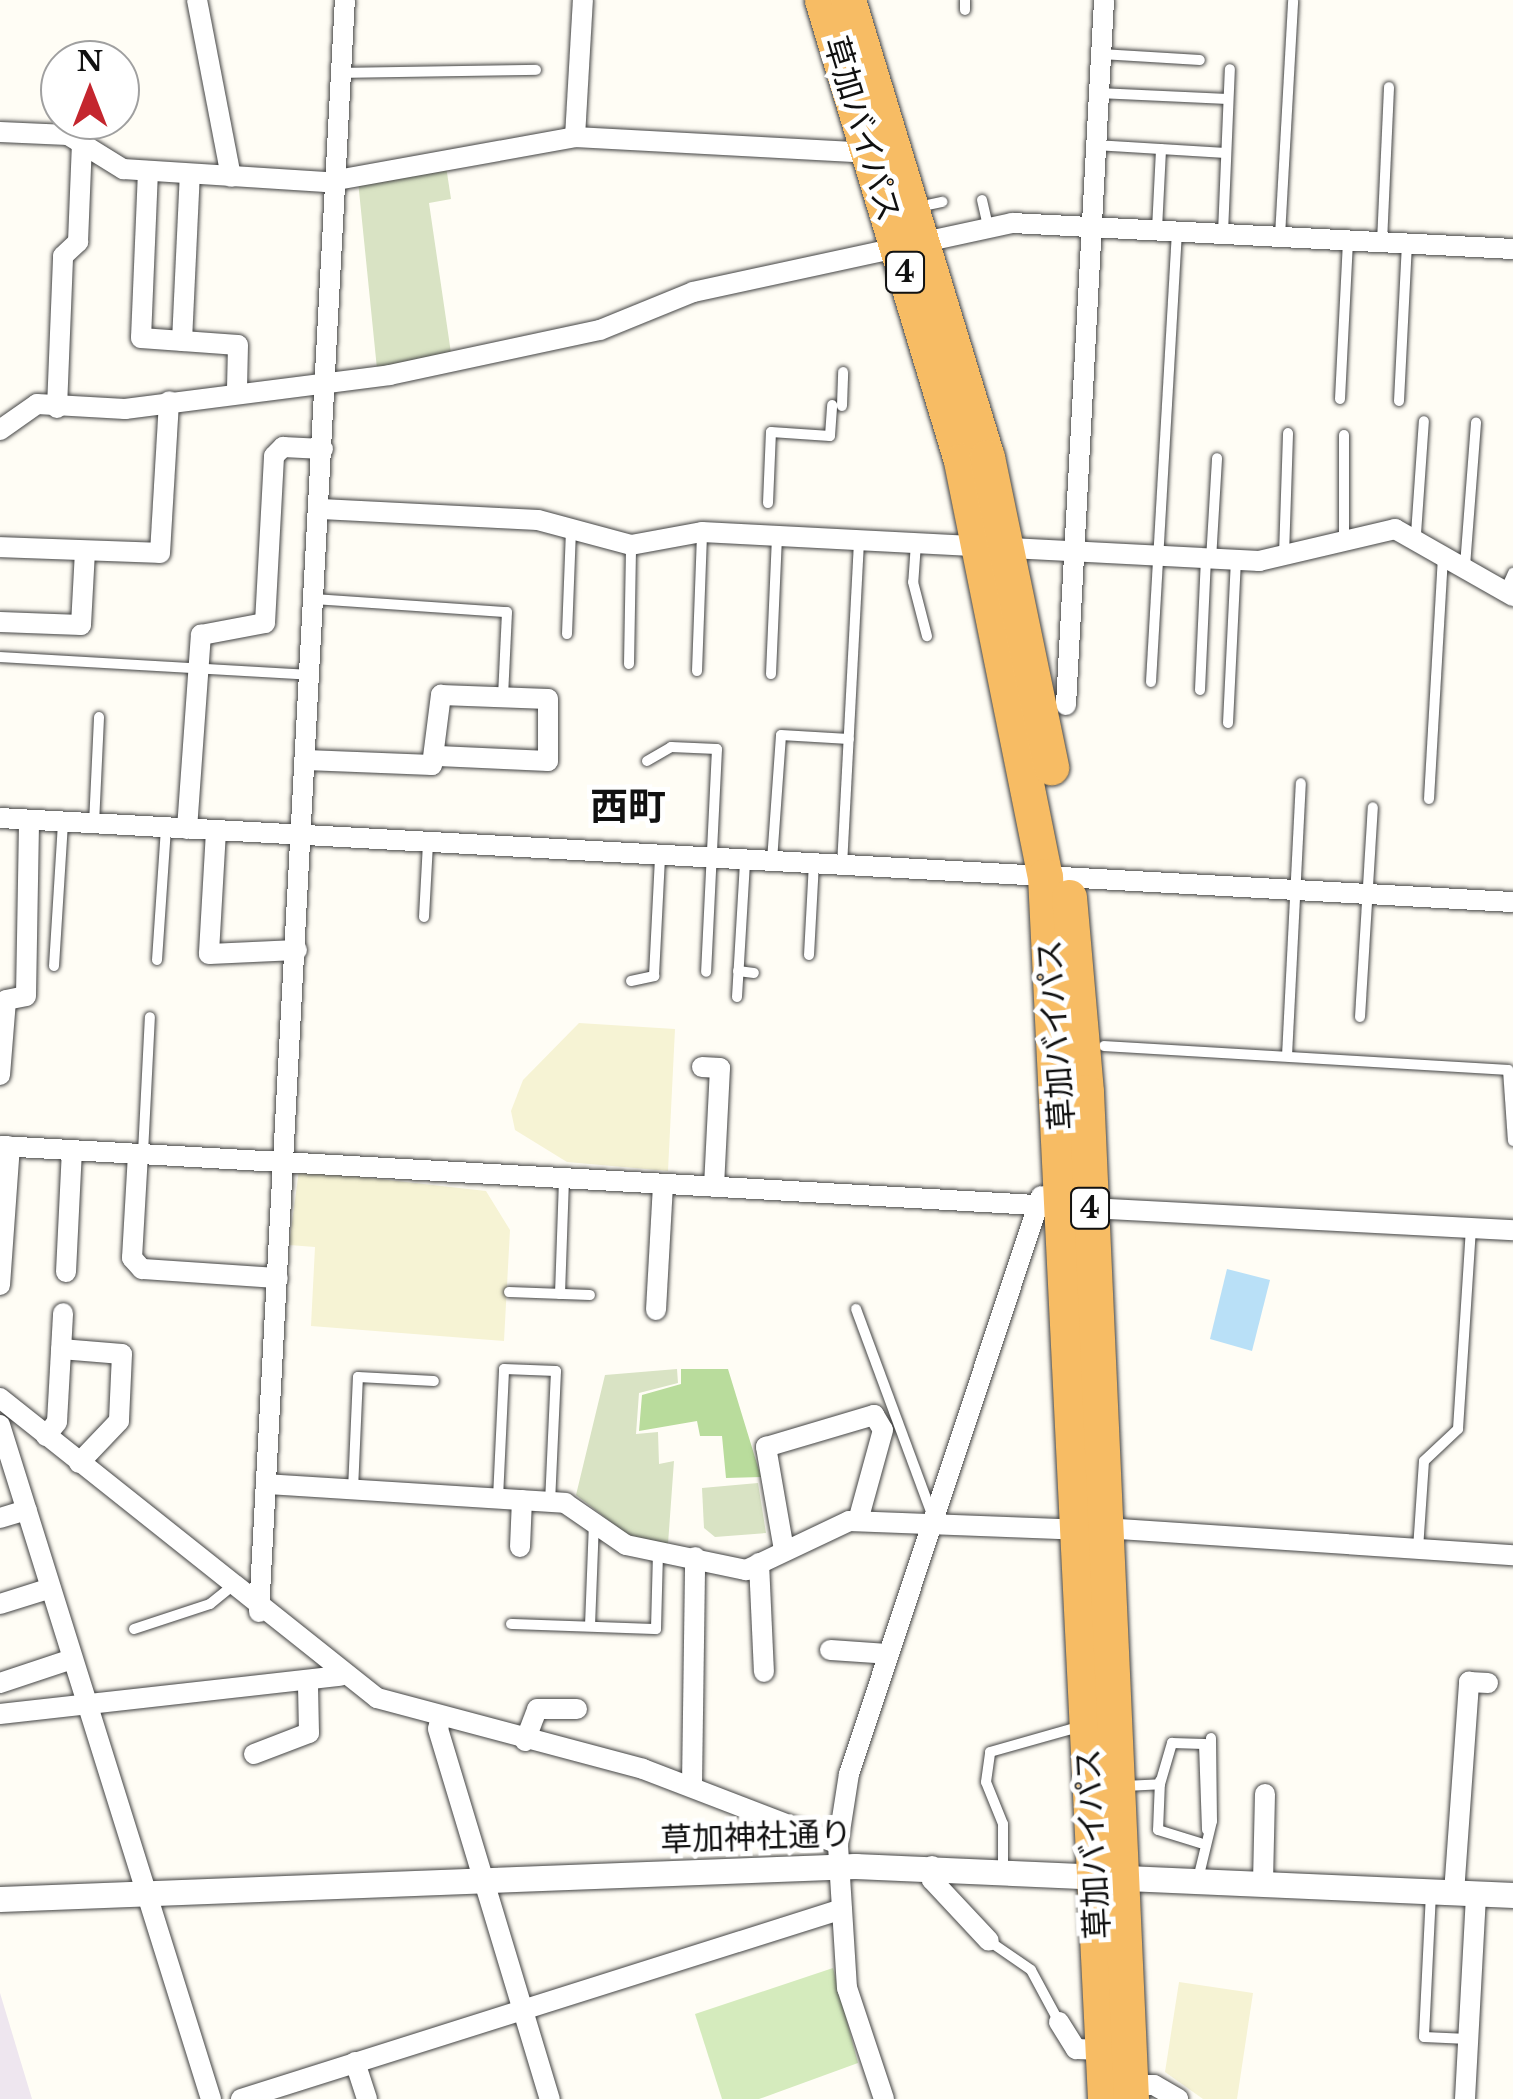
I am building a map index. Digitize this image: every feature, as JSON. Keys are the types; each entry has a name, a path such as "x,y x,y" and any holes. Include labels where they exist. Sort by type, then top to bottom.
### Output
{"highway":[{"name":"草加バイパス","path":"822,0 868,153 919,224 935,406 996,546 993,636 1056,877"},
{"name":"草加バイパス","path":"848,0 919,224 996,546 1056,877 1064,1203 1091,1529 1119,1786 1109,1874 1103,2050 1122,2094"},
{"name":"草加バイパス","path":"1091,1529 1086,1726 1109,1874 1122,2094"}],"street":[{"path":"197,0 230,177"},
{"path":"259,1612 304,836 345,0"},
{"path":"575,137 582,0"},
{"path":"1066,705 1089,226 1084,194 1094,145 1104,0"},
{"path":"0,132 82,144 123,169 336,180 575,137 868,153"},
{"path":"56,408 63,256 78,242 82,144"},
{"path":"148,171 141,338 238,345 237,388"},
{"path":"182,341 190,174"},
{"path":"0,430 37,404 56,408 169,400 237,388 390,375 600,330 693,292 919,224 1089,226 1513,249"},
{"path":"0,547 160,553 169,400"},
{"path":"176,828 206,629 258,631 265,623 274,456 283,447 324,448"},
{"path":"321,510 571,529 630,545 702,532 1236,561 1395,528 1416,534 1465,566 1510,587"},
{"path":"0,622 81,625 85,552"},
{"path":"306,760 432,765 438,756 441,696 548,699 548,762 438,756"},
{"path":"0,818 1513,902"},
{"path":"0,1076 6,1000 26,996 30,820"},
{"path":"216,831 209,954 296,950"},
{"path":"702,1067 720,1068 714,1187"},
{"path":"0,1285 5,1146 1513,1230"},
{"path":"66,1272 72,1150"},
{"path":"140,1154 132,1258 142,1269 278,1278"},
{"path":"656,1310 663,1184"},
{"path":"884,2099 847,1988 839,1855 849,1774 932,1521 1064,1203"},
{"path":"46,1436 56,1422 64,1313"},
{"path":"61,1349 122,1354 119,1421 78,1463"},
{"path":"0,1398 259,1612 340,1676 376,1698 692,1785 839,1855"},
{"path":"784,1550 766,1447 874,1415 883,1430 858,1521"},
{"path":"0,1427 212,2099"},
{"path":"266,1484 550,1502 658,1552 746,1570 784,1550 858,1521 1091,1529 1513,1556"},
{"path":"520,1546 522,1500"},
{"path":"0,1518 28,1510"},
{"path":"692,1785 695,1557"},
{"path":"759,1562 764,1672"},
{"path":"0,1604 51,1588"},
{"path":"830,1650 888,1654"},
{"path":"0,1683 72,1659"},
{"path":"0,1714 308,1684 340,1676"},
{"path":"1465,2099 1468,2039 1454,1893 1469,1682 1488,1683"},
{"path":"254,1754 309,1733 308,1684"},
{"path":"525,1742 536,1708 578,1710"},
{"path":"442,1716 438,1729 550,2099"},
{"path":"1262,1882 1266,1794"},
{"name":"草加神社通り","path":"0,1899 484,1880 839,1855 932,1866 1003,1866 1513,1895"},
{"path":"932,1866 932,1880 990,1942"},
{"path":"240,2099 842,1910"},
{"path":"1059,2022 1076,2049 1103,2050"},
{"path":"355,2062 366,2099"},
{"path":"1122,2094 1154,2084 1178,2099"}],"lane":[{"path":"1280,236 1292,0"},
{"path":"1100,54 1200,60"},
{"path":"341,72 536,70"},
{"path":"1223,233 1230,70"},
{"path":"1382,242 1389,87"},
{"path":"1097,93 1228,99"},
{"path":"1094,145 1226,153"},
{"path":"1151,682 1159,559 1167,230 1161,150"},
{"path":"982,200 988,227"},
{"path":"1340,399 1348,240"},
{"path":"1399,400 1408,243"},
{"path":"768,503 772,432 830,436 843,372"},
{"path":"1416,534 1424,421"},
{"path":"1465,566 1476,422"},
{"path":"1284,554 1288,433"},
{"path":"1344,435 1344,540"},
{"path":"1200,690 1216,458"},
{"path":"567,634 571,529"},
{"path":"697,671 702,532"},
{"path":"771,674 777,535"},
{"path":"842,866 859,539"},
{"path":"916,542 913,582 926,636"},
{"path":"628,664 630,545"},
{"path":"1430,799 1443,552"},
{"path":"1228,724 1236,561"},
{"path":"315,600 507,612 503,698"},
{"path":"0,657 311,675"},
{"path":"94,824 99,717"},
{"path":"772,862 781,735 848,739"},
{"path":"648,761 672,747 718,748 706,972"},
{"path":"1286,1056 1302,783"},
{"path":"1360,1017 1373,807"},
{"path":"54,966 63,822"},
{"path":"157,960 176,828"},
{"path":"424,917 428,844"},
{"path":"630,982 654,976 660,856"},
{"path":"737,997 745,860"},
{"path":"810,955 814,864"},
{"path":"738,971 754,973"},
{"path":"140,1154 150,1017"},
{"path":"1104,1046 1508,1070 1513,1141"},
{"path":"560,1294 564,1179"},
{"path":"1418,1550 1424,1461 1458,1428 1472,1228"},
{"path":"509,1292 590,1295"},
{"path":"856,1309 932,1521"},
{"path":"498,1499 504,1369 556,1372 550,1502"},
{"path":"352,1491 358,1377 434,1381"},
{"path":"590,1626 594,1523"},
{"path":"512,1624 656,1629 658,1552"},
{"path":"134,1629 210,1604 230,1588"},
{"path":"1003,1866 1004,1824 986,1782 990,1752 1086,1726"},
{"path":"1198,1879 1200,1844 1207,1830 1211,1738"},
{"path":"1160,1784 1172,1743 1204,1744 1207,1830"},
{"path":"1160,1769 1158,1830 1200,1844"},
{"path":"1119,1786 1160,1784"},
{"path":"1454,1893 1424,2038 1468,2039"},
{"path":"990,1942 1031,1970 1059,2022"}],"shaded area":[{"path":"579,1023 675,1029 668,1171 567,1162 515,1130 511,1111 523,1080"},
{"path":"299,1170 486,1191 510,1230 504,1341 311,1326 315,1247 289,1245"},
{"path":"1179,1982 1253,1993 1237,2099 1203,2099 1165,2072"},
{"path":"0,1993 32,2099 0,2099"}],"green space":[{"path":"446,166 451,199 429,203 451,353 377,369 358,181"},
{"path":"677,1369 678,1383 639,1393 636,1434 658,1432 659,1464 674,1461 668,1544 628,1535 576,1495 605,1375"},
{"path":"681,1369 728,1369 761,1477 726,1478 722,1436 700,1436 697,1421 639,1431 642,1395 681,1384"},
{"path":"758,1483 766,1533 715,1537 704,1528 702,1488"},
{"path":"833,1968 858,2063 759,2099 722,2099 695,2014"}],"water":[{"path":"1227,1269 1270,1280 1252,1351 1210,1339"}],"district":[{"name":"西町","path":"628,807"}]}
